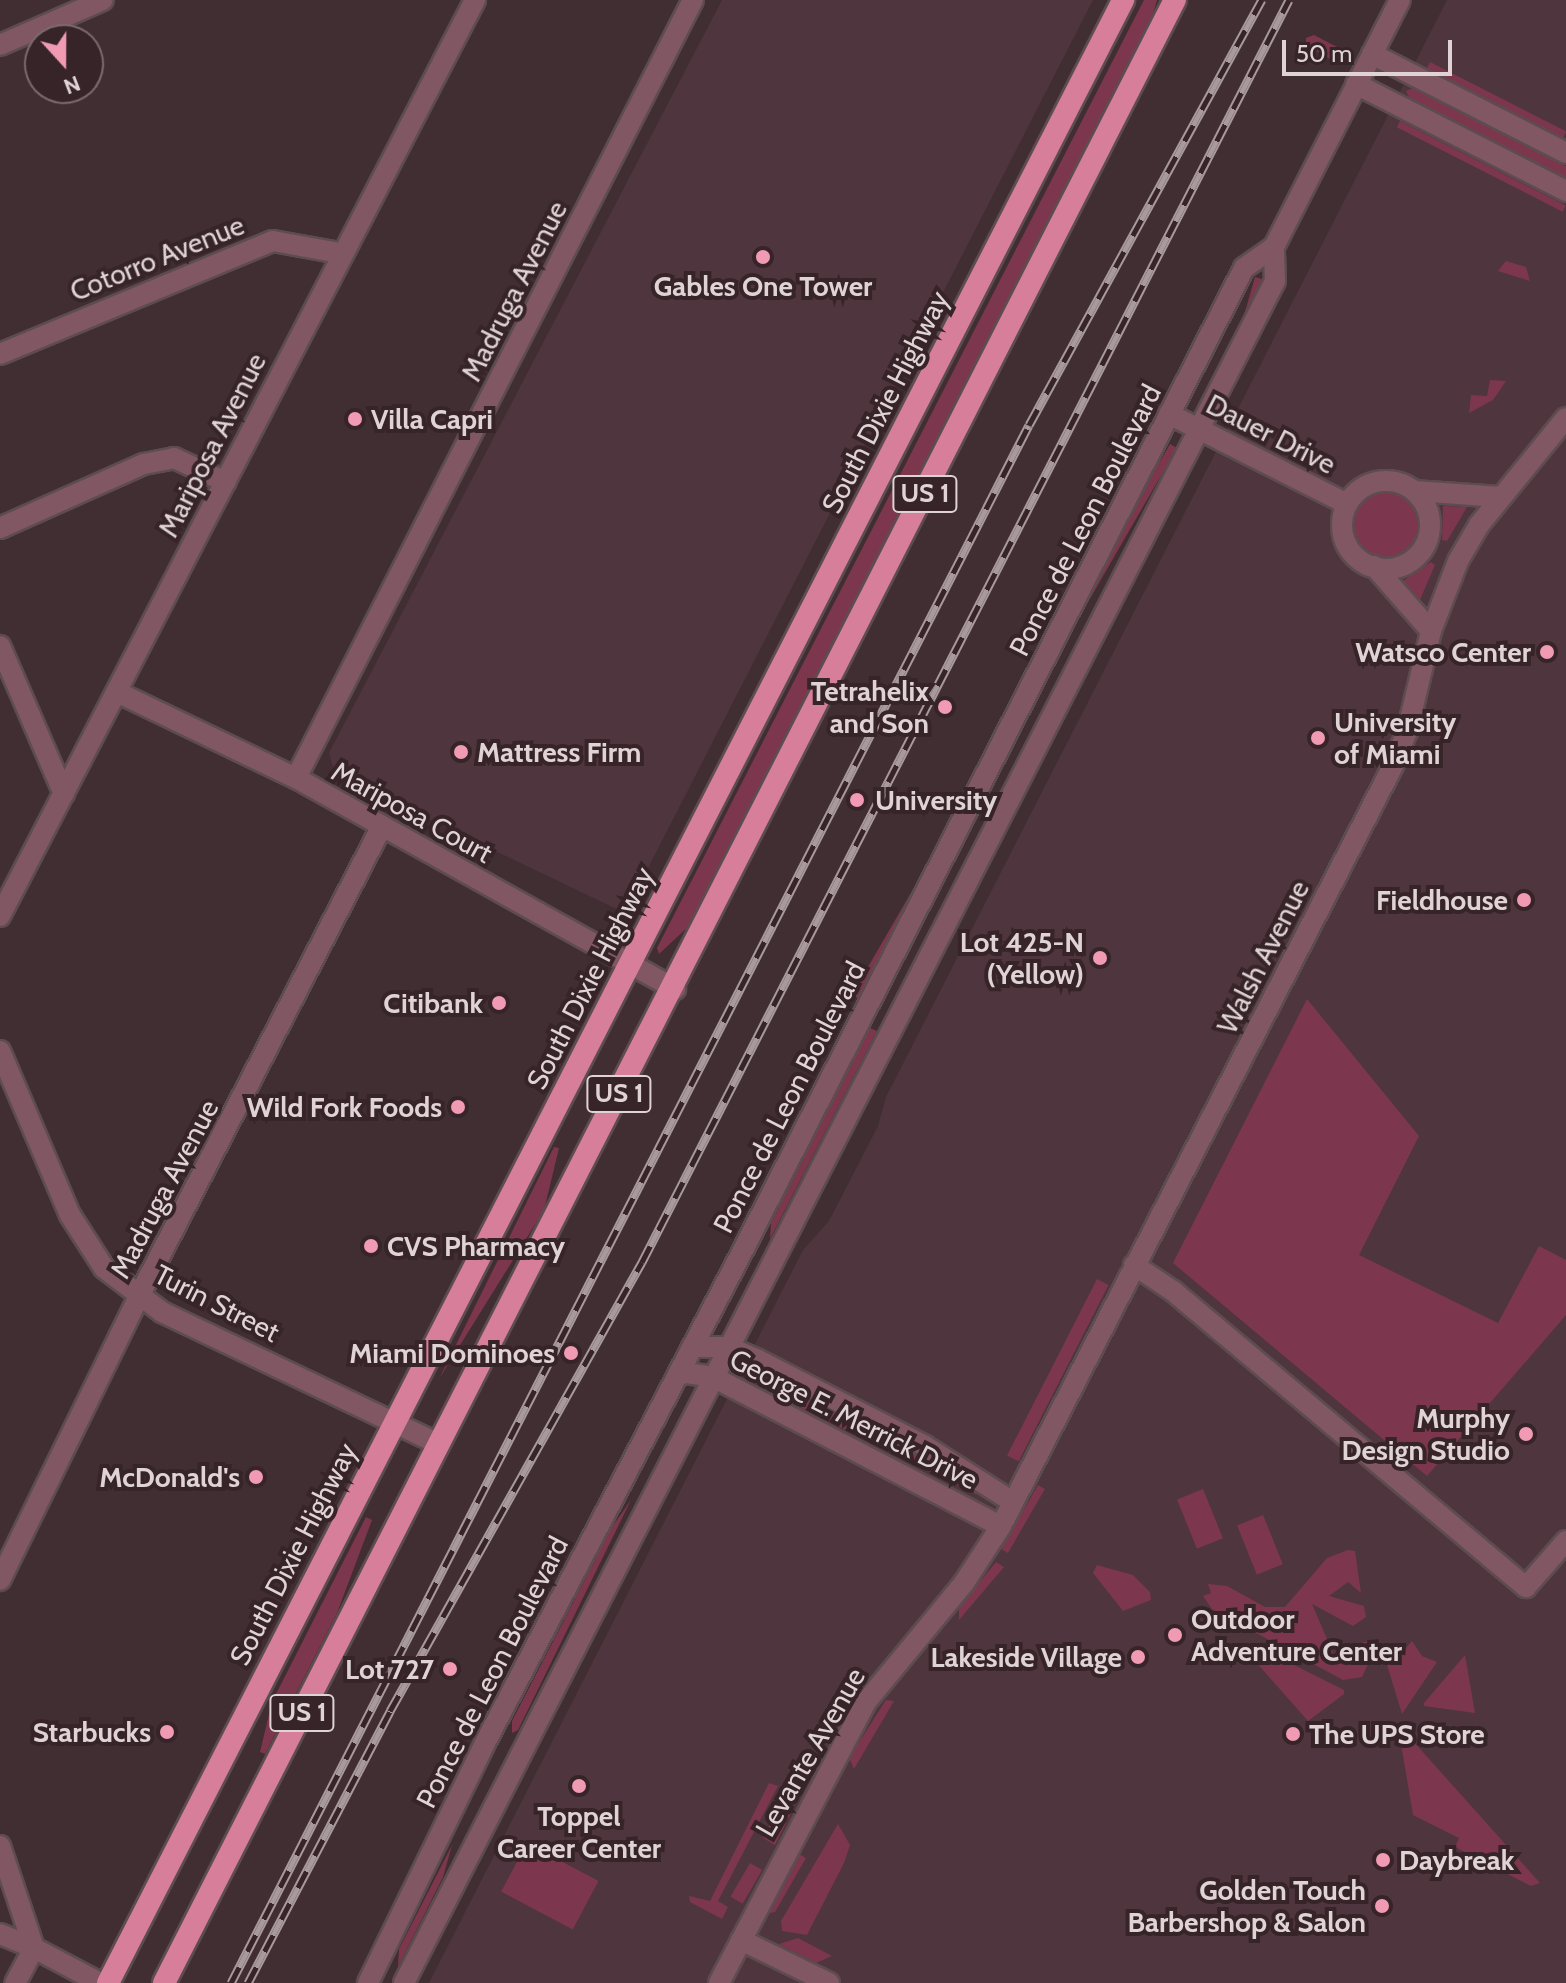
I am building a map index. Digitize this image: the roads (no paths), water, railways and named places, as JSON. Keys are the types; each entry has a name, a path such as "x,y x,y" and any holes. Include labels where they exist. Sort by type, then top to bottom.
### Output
{"highway":[{"name":"South Dixie Highway","path":"108,1983 1123,0"},
{"name":"US 1","path":"164,1983 675,989 1175,0"}],"street":[{"path":"0,45 103,0"},
{"name":"Mariposa Avenue","path":"0,916 226,482 340,253 475,0"},
{"name":"Madruga Avenue","path":"296,778 693,0"},
{"name":"Ponce de Leon Boulevard","path":"368,1983 485,1743 692,1347 1244,268 1274,247 1400,0"},
{"path":"1372,54 1566,153"},
{"path":"1356,84 1566,191"},
{"name":"Cotorro Avenue","path":"0,354 273,241 340,253"},
{"name":"Ponce de Leon Boulevard","path":"404,1983 1275,281 1274,247"},
{"name":"Dauer Drive","path":"1169,414 1347,504"},
{"name":"Walsh Avenue","path":"1001,1526 1393,766 1407,732 1431,631 1458,561 1501,497 1566,418"},
{"path":"0,528 144,464 174,458 226,482"},
{"path":"1431,631 1374,566 1347,545 1343,518 1347,504 1372,483 1388,481 1414,491 1501,497"},
{"path":"1374,566 1403,565 1425,545 1430,516 1414,491"},
{"path":"0,646 64,794"},
{"name":"Mariposa Court","path":"117,692 296,778 675,989"},
{"name":"Madruga Avenue","path":"0,1580 138,1298 382,826"},
{"name":"Turin Street","path":"0,1051 75,1225 104,1268 138,1298 439,1444"},
{"path":"1134,1265 1182,1298 1526,1587 1566,1541"},
{"name":"George E. Merrick Drive","path":"692,1347 728,1347 925,1446 1013,1502"},
{"name":"George E. Merrick Drive","path":"679,1372 713,1377 1001,1526"},
{"path":"785,1413 799,1382"},
{"name":"Levante Avenue","path":"719,1983 866,1702 964,1583 1001,1526"},
{"path":"0,1846 34,1948 15,1983"},
{"path":"0,1934 100,1983"},
{"path":"741,1940 829,1983"}],"railway":[{"path":"231,1983 1029,425 1262,0"},
{"path":"248,1983 390,1711 642,1262 1289,0"}],"place":[{"name":"Gables One Tower","path":"763,257"},
{"name":"Villa Capri","path":"355,419"},
{"name":"Watsco Center","path":"1547,652"},
{"name":"Tetrahelix and Son","path":"945,707"},
{"name":"University of Miami","path":"1318,738"},
{"name":"Mattress Firm","path":"461,752"},
{"name":"University","path":"857,800"},
{"name":"Fieldhouse","path":"1524,900"},
{"name":"Lot 425-N (Yellow)","path":"1100,958"},
{"name":"Citibank","path":"499,1003"},
{"name":"Wild Fork Foods","path":"458,1107"},
{"name":"CVS Pharmacy","path":"371,1246"},
{"name":"Miami Dominoes","path":"571,1353"},
{"name":"Murphy Design Studio","path":"1526,1434"},
{"name":"McDonald's","path":"256,1477"},
{"name":"Outdoor Adventure Center","path":"1175,1635"},
{"name":"Lakeside Village","path":"1138,1657"},
{"name":"Lot 727","path":"450,1669"},
{"name":"Starbucks","path":"167,1732"},
{"name":"The UPS Store","path":"1293,1734"},
{"name":"Toppel Career Center","path":"579,1786"},
{"name":"Daybreak","path":"1383,1860"},
{"name":"Golden Touch Barbershop & Salon","path":"1382,1906"}]}
